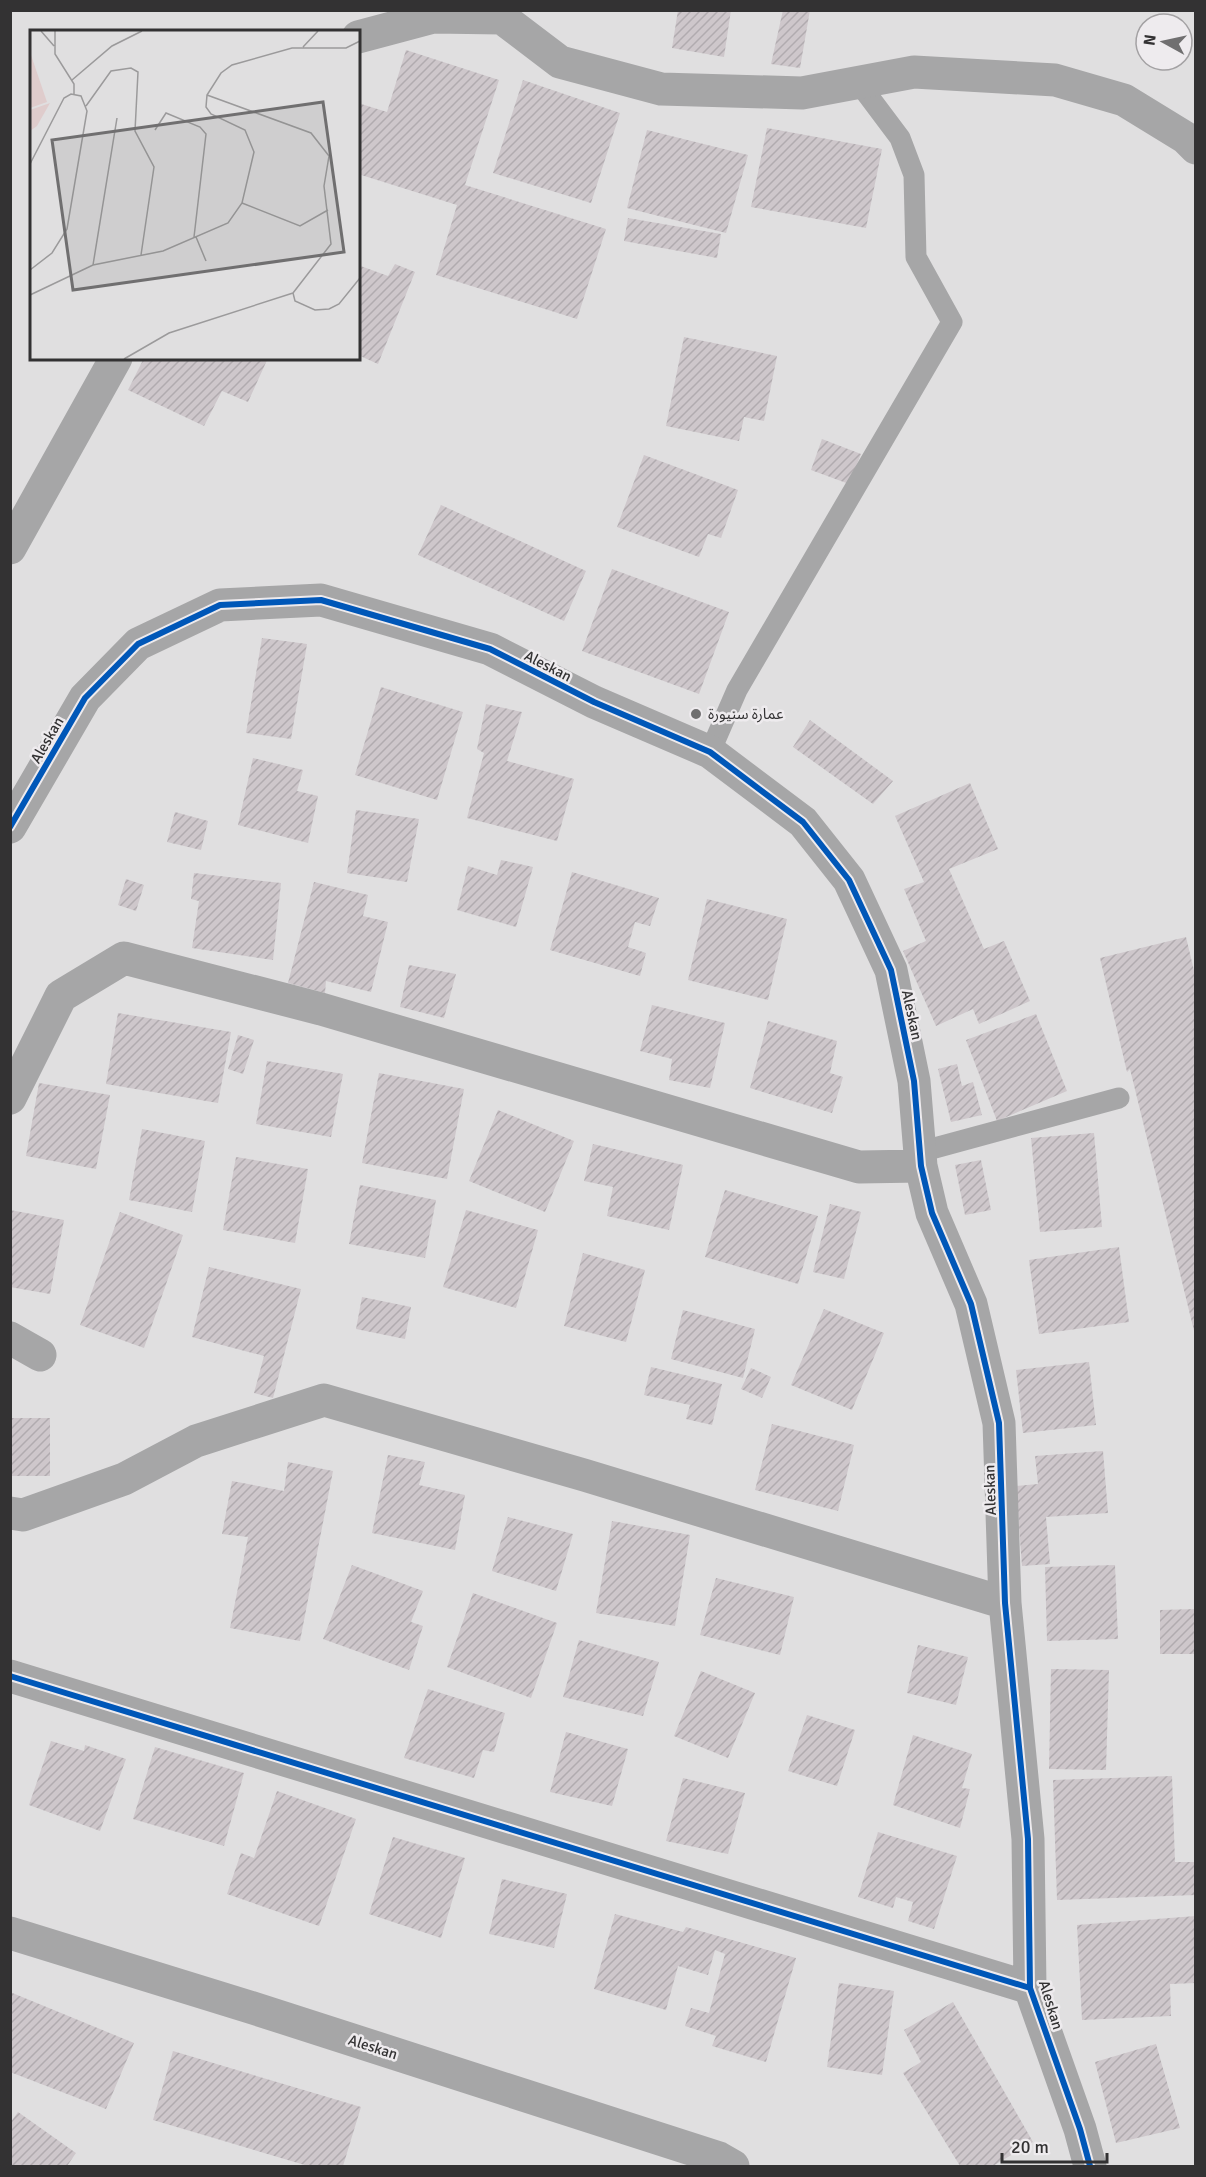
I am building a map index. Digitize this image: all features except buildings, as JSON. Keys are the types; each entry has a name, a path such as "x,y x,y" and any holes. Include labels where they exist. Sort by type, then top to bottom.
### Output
{"street":[{"path":"360,36 433,16 502,18 560,62 661,89 802,93 914,72 1055,80 1124,100 1186,138 1196,148"},
{"path":"10,548 115,360"},
{"name":"Aleskan","path":"10,827 85,698 138,644 220,605 321,600 490,649 594,702 710,752 803,822 849,880 891,970 914,1081 921,1159 932,1213 971,1304 999,1423 1005,1604 1028,1839 1030,1988 1080,2129 1090,2166"},
{"path":"10,1098 61,996 124,958 321,1009 860,1167 921,1159"},
{"path":"10,1338 40,1355"},
{"path":"10,1513 23,1515 124,1479 196,1441 324,1400 584,1475 1005,1604"},
{"path":"10,1676 1030,1988"},
{"name":"Aleskan","path":"10,1933 253,2008 719,2158 733,2166"}],"lane":[{"path":"710,752 737,690 952,322 916,256 914,175 900,138 858,82"},
{"path":"921,1159 1119,1098"}],"cycle path":[{"path":"10,827 85,698 138,644 220,605 321,600 490,649 594,702 710,752 803,822 849,880 891,970 914,1081 921,1166 932,1213 971,1304 999,1423 1005,1603 1028,1839 1030,1988 1080,2129 1090,2166"},
{"path":"10,1676 1030,1988"}],"place":[{"name":"عمارة سنيورة","path":"696,714"}]}
